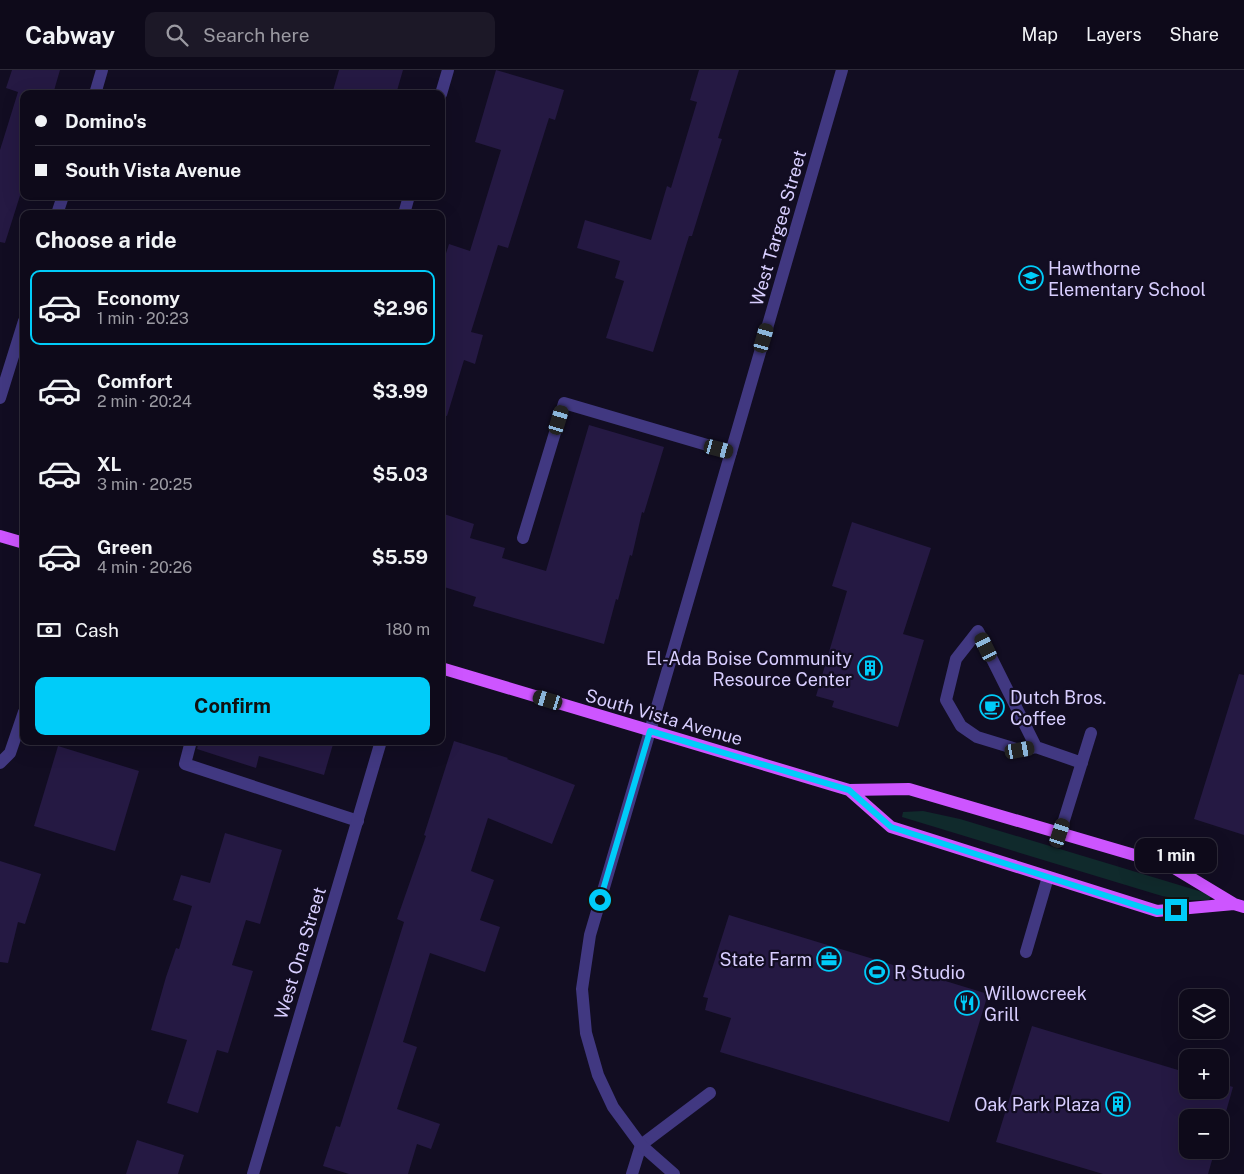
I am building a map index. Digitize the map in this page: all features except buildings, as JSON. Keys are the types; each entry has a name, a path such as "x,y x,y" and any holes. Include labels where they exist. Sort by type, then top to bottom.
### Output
{"main road":[{"path":"0,536 20,542"},
{"name":"South Vista Avenue","path":"445,669 849,790 909,789 1172,866 1239,906"},
{"name":"South Vista Avenue","path":"849,790 891,827 1157,912 1239,906"}],"street":[{"path":"96,90 102,70"},
{"path":"442,90 448,70"},
{"name":"West Targee Street","path":"674,1174 641,1145 613,1107 598,1075 586,1033 582,990 590,935 842,70"},
{"path":"0,398 20,335"},
{"path":"523,538 564,403 731,452"},
{"path":"1036,747 978,631 956,659 946,700 961,726 977,737 1020,750 1036,747 1082,763"},
{"path":"0,763 10,753 20,724"},
{"path":"1060,833 1091,733"},
{"path":"190,745 185,764 358,821"},
{"name":"West Ona Street","path":"253,1174 380,745"},
{"path":"1026,952 1048,877"},
{"path":"632,1174 641,1145 710,1093"}],"green space":[{"path":"923,811 960,819 1209,894 1211,897 1209,900 1187,900 1162,896 902,817 903,812"}],"place":[{"name":"Hawthorne Elementary School","path":"1031,278"},
{"name":"El-Ada Boise Community Resource Center","path":"870,668"},
{"name":"Dutch Bros. Coffee","path":"992,707"},
{"name":"State Farm","path":"829,959"},
{"name":"R Studio","path":"877,972"},
{"name":"Willowcreek Grill","path":"967,1003"},
{"name":"Oak Park Plaza","path":"1118,1104"}],"route":[{"path":"600,900 650,731 849,790 891,827 1157,912 1176,910"}]}
